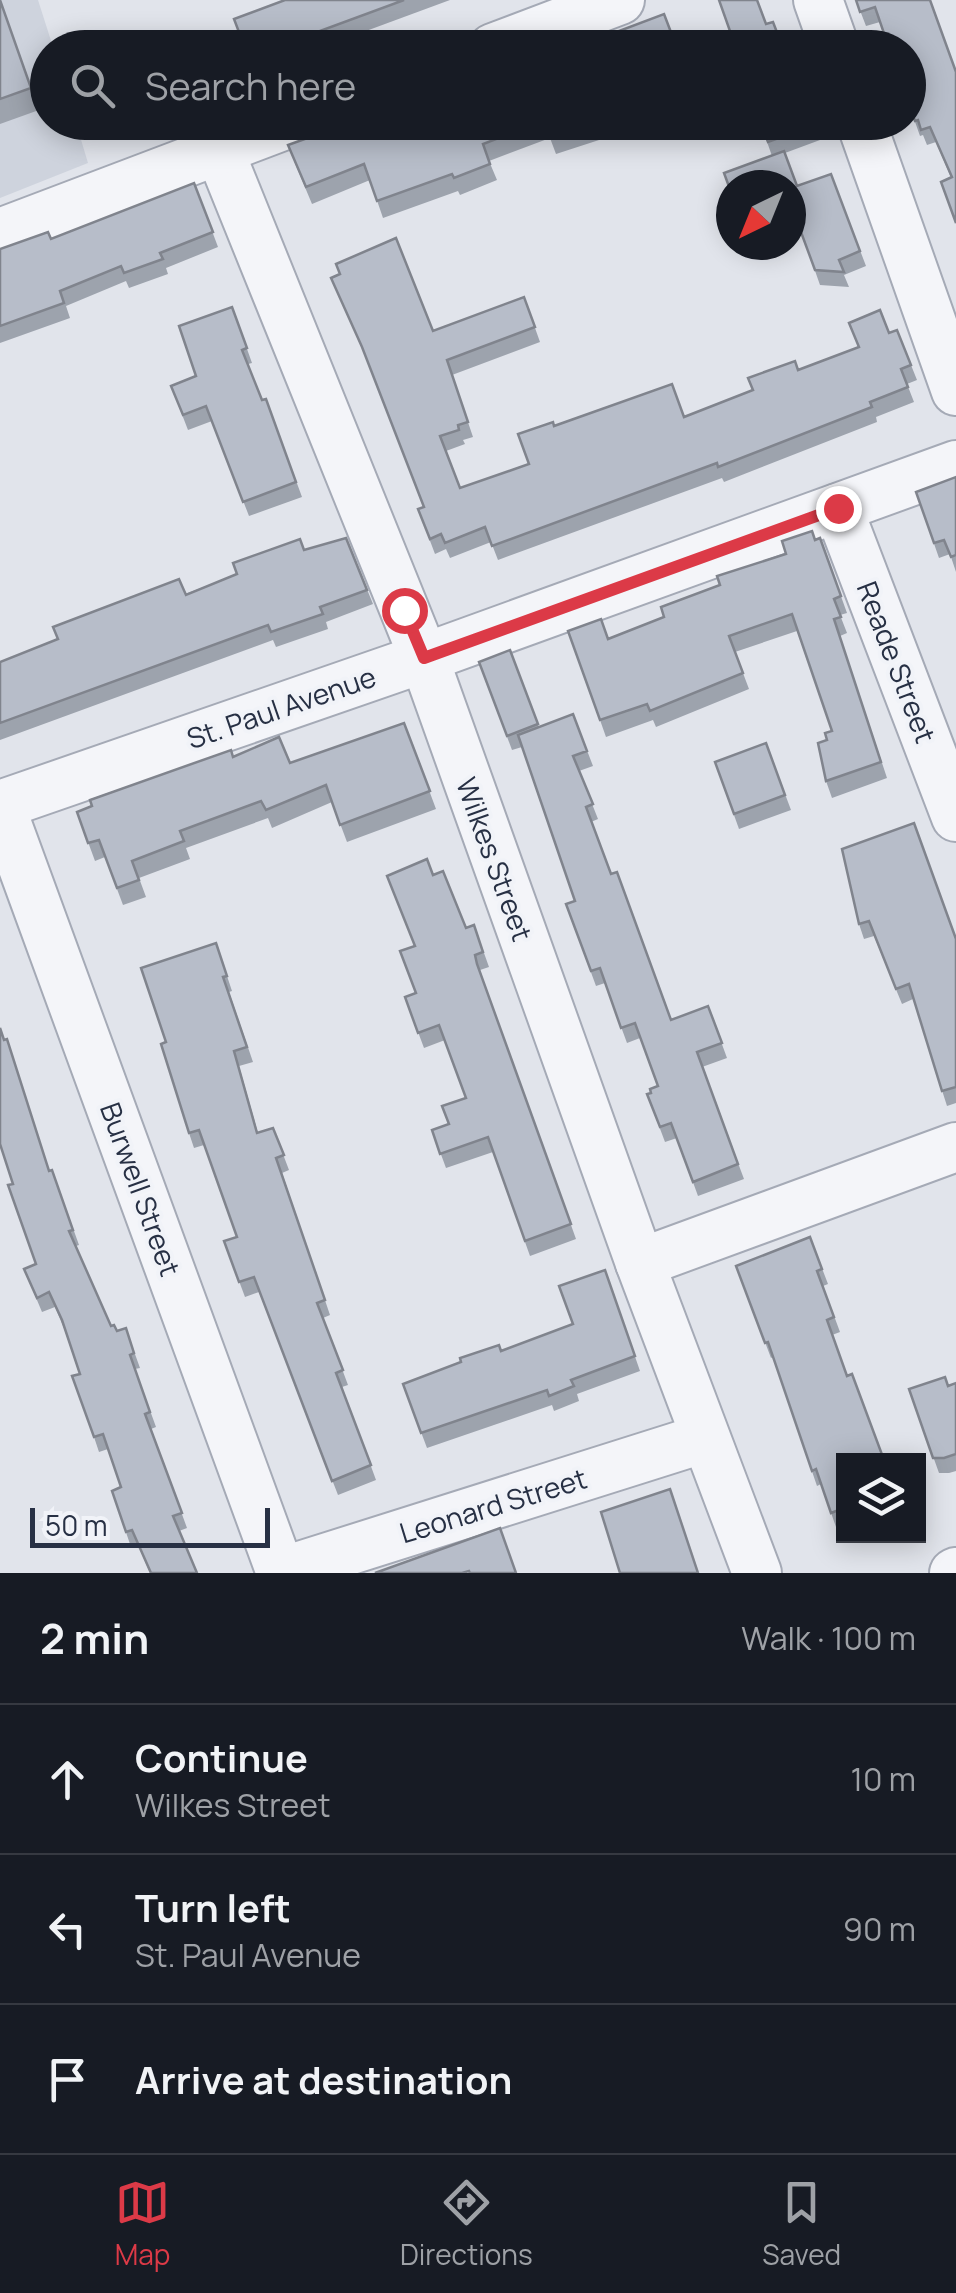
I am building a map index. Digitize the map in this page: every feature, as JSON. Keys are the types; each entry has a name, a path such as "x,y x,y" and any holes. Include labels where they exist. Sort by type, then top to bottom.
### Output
{"street":[{"path":"541,30 620,0"},
{"path":"818,0 829,30"},
{"path":"0,233 245,140"},
{"path":"867,140 956,391"},
{"name":"Wilkes Street","path":"219,150 424,658 640,1263 756,1573"},
{"name":"St. Paul Avenue","path":"0,805 424,658 956,465"},
{"name":"Reade Street","path":"838,508 956,816"},
{"name":"Burwell Street","path":"0,805 281,1572"},
{"path":"640,1263 956,1146"},
{"name":"Leonard Street","path":"281,1572 706,1438"}],"shaded area":[{"path":"0,0 38,0 48,30 30,30 30,140 81,140 88,163 0,198"}],"building":[{"path":"0,0 30,88 0,99"},
{"path":"285,0 404,0 323,30 238,30 234,19"},
{"path":"719,0 757,0 766,24 773,22 776,30 730,30"},
{"path":"856,0 930,0 956,72 956,223 941,182 952,177 930,127 926,128 926,30 883,30 875,7 860,12"},
{"path":"664,14 670,30 622,30"},
{"path":"302,140 494,140 483,144 490,164 377,201 364,164 306,187 288,145"},
{"path":"784,151 791,170 732,170"},
{"path":"831,174 860,251 839,260 844,272 815,270 806,246 806,183"},
{"path":"194,183 213,232 160,253 163,259 124,273 121,266 60,291 64,303 0,326 0,249 48,232 51,239"},
{"path":"396,238 433,331 524,297 535,327 447,360 468,422 458,425 459,430 440,436 460,488 529,464 518,434 553,422 554,426 672,384 684,417 753,390 748,378 795,361 798,370 859,347 849,323 880,310 889,333 897,330 911,365 901,369 908,387 870,402 872,407 718,467 717,463 492,546 485,527 445,543 441,534 430,539 418,509 424,507 331,278 340,274 336,264"},
{"path":"232,307 247,348 242,350 262,400 266,399 296,482 243,502 206,406 183,415 171,386 196,376 179,326"},
{"path":"956,477 956,555 951,557 944,540 934,543 916,492"},
{"path":"812,531 815,540 820,538 841,596 834,599 841,617 834,619 881,762 826,781 818,743 827,740 825,733 832,731 792,614 729,636 743,673 650,711 647,704 600,720 568,631 601,619 608,639 664,617 661,607 720,585 717,576 786,554 782,541"},
{"path":"346,538 367,590 320,607 323,614 271,632 268,625 0,723 0,662 58,639 53,627 179,579 186,595 237,574 233,563 300,539 304,550"},
{"path":"510,650 538,724 507,736 479,662"},
{"path":"573,714 587,751 573,756 593,804 586,807 611,874 617,872 671,1020 708,1006 722,1043 697,1052 738,1164 693,1182 671,1123 660,1127 647,1094 658,1086 635,1023 621,1028 600,968 591,971 566,904 575,901 518,735"},
{"path":"404,723 430,791 340,825 326,785 266,810 261,801 180,831 184,841 132,861 139,880 117,888 99,840 88,843 77,812 92,806 90,800 231,750 233,757 279,737 290,763"},
{"path":"766,743 785,795 734,814 715,762"},
{"path":"914,823 956,939 956,1087 942,1091 909,984 896,989 869,921 859,924 842,849"},
{"path":"427,859 433,875 443,871 466,928 474,925 483,952 475,955 477,964 571,1224 525,1241 488,1137 440,1154 432,1130 449,1124 442,1106 466,1098 439,1025 418,1033 405,997 416,993 400,951 415,946 387,876"},
{"path":"216,943 227,976 223,977 247,1047 234,1051 257,1133 273,1128 284,1155 276,1158 325,1300 317,1303 343,1370 336,1373 371,1465 332,1481 254,1277 239,1282 224,1241 237,1237 199,1130 189,1133 161,1044 166,1042 141,968"},
{"path":"0,1028 73,1230 69,1231 111,1326 117,1331 126,1328 134,1353 130,1355 150,1412 145,1414 182,1513 173,1516 197,1573 151,1573 132,1530 126,1532 112,1491 121,1487 103,1434 94,1437 72,1376 80,1374 62,1320 49,1292 37,1298 24,1269 36,1264 8,1185 13,1184 0,1144"},
{"path":"810,1237 822,1269 817,1271 834,1317 827,1320 881,1453 836,1453 836,1511 831,1513 816,1469 812,1471 768,1342 765,1343 736,1266"},
{"path":"605,1270 635,1356 571,1380 574,1386 549,1396 547,1390 421,1433 403,1384 461,1362 460,1358 499,1345 501,1351 573,1324 559,1286"},
{"path":"945,1377 948,1386 956,1383 956,1454 933,1458 909,1389"},
{"path":"670,1489 698,1573 620,1573 601,1512"},
{"path":"500,1528 516,1573 375,1573"}],"route":[{"path":"404,610 424,658 838,508"}]}
